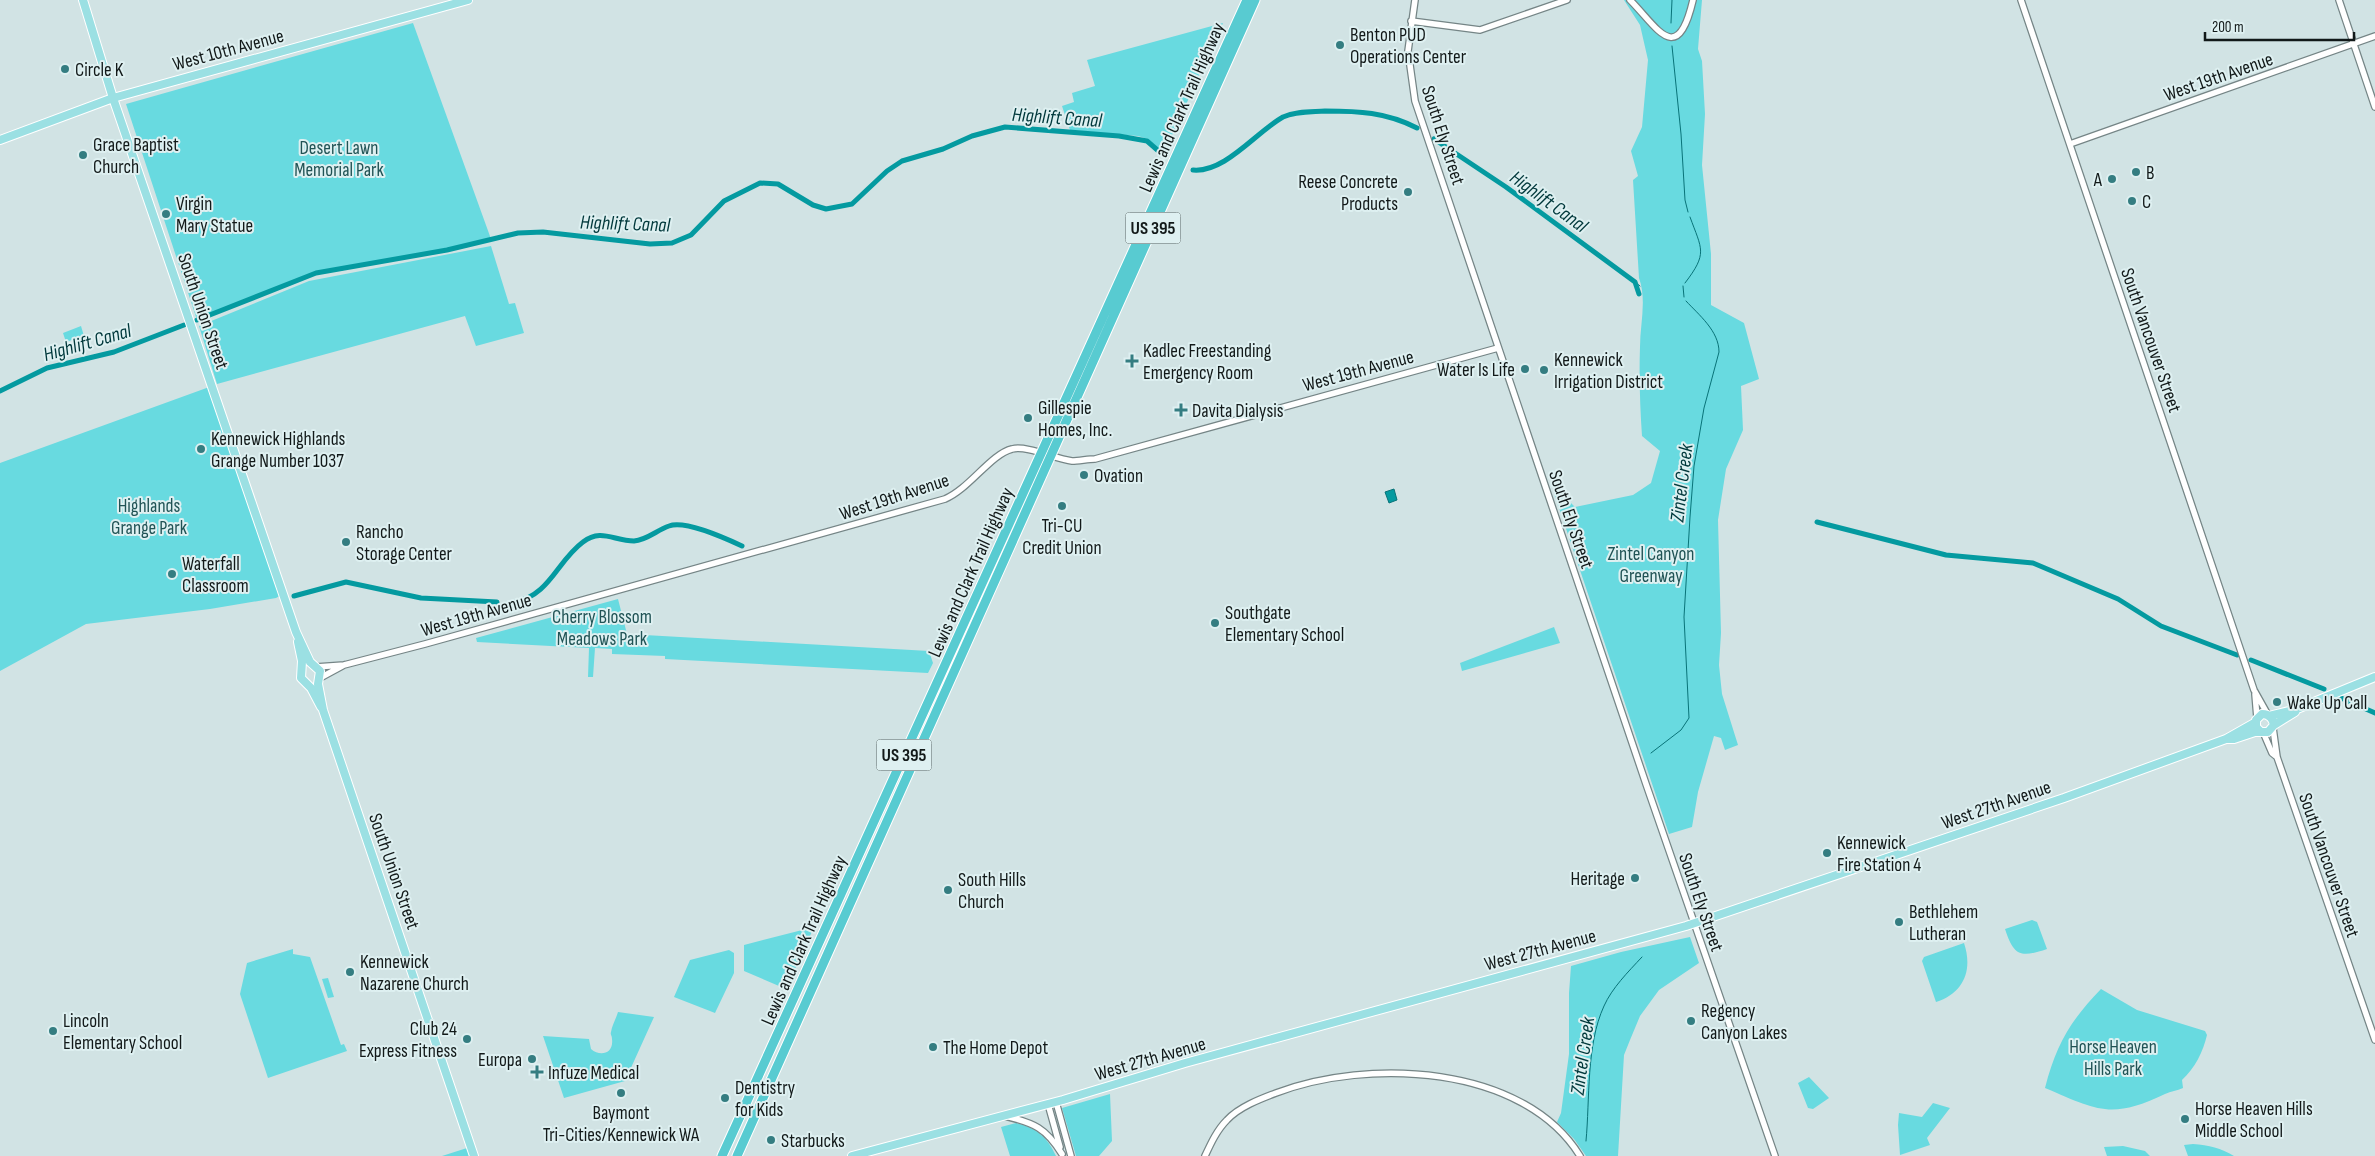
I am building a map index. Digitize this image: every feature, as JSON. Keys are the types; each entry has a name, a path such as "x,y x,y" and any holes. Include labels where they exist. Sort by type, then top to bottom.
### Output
{"highway":[{"name":"Lewis and Clark Trail Highway","path":"722,1156 1247,0"},
{"name":"Lewis and Clark Trail Highway","path":"738,1156 1255,0"}],"main road":[{"name":"South Union Street","path":"83,0 113,98 296,632 302,670"},
{"name":"West 10th Avenue","path":"0,140 113,98 468,0"},
{"name":"South Union Street","path":"296,632 315,666"},
{"path":"307,666 315,666 320,672 319,680 312,684 306,683 302,678 302,670 307,666"},
{"name":"West 27th Avenue","path":"2226,738 2256,720 2262,714 2269,715 2297,709 2375,678"},
{"name":"South Union Street","path":"319,680 323,710"},
{"name":"South Union Street","path":"306,683 313,690 323,710 474,1156"},
{"name":"West 27th Avenue","path":"852,1156 1005,1116 1185,1063 1693,924 1887,860 2226,738 2262,732 2293,714 2297,709"},
{"path":"2269,715 2273,726"},
{"path":"2256,720 2256,728 2262,732"}],"street":[{"name":"South Ely Street","path":"1415,0 1411,21 1408,62 1415,101 1693,924 1775,1156"},
{"path":"1411,21 1480,30 1567,0"},
{"path":"1630,0 1656,31 1672,36 1683,29 1693,0"},
{"name":"South Vancouver Street","path":"2021,0 2254,690 2269,715"},
{"path":"2339,0 2375,107"},
{"name":"West 19th Avenue","path":"2070,144 2375,36"},
{"name":"West 19th Avenue","path":"315,666 344,665 945,500 964,488 1005,451 1022,448 1051,457 1073,461 1095,459 1498,348"},
{"name":"West 19th Avenue","path":"319,680 344,665"},
{"name":"South Vancouver Street","path":"2254,690 2256,720"},
{"name":"South Vancouver Street","path":"2273,726 2277,757 2375,1040"},
{"name":"South Vancouver Street","path":"2262,732 2272,753 2277,757"},
{"path":"1205,1156 1227,1119 1263,1098 1326,1078 1387,1073 1438,1077 1471,1084 1506,1095 1539,1113 1553,1124 1580,1156"},
{"path":"1052,1103 1062,1155"},
{"path":"1052,1103 1070,1156"},
{"path":"1005,1116 1029,1122 1042,1129 1062,1155"}],"green space":[{"name":"Zintel Canyon Greenway","path":"1624,0 1702,0 1698,49 1702,61 1705,114 1702,165 1711,254 1711,305 1744,323 1759,379 1741,386 1743,430 1726,469 1718,520 1721,633 1719,665 1722,694 1738,745 1725,750 1721,738 1714,736 1698,792 1692,827 1669,834 1554,493 1565,497 1575,507 1633,495 1651,483 1660,451 1642,436 1640,338 1643,295 1639,278 1633,180 1638,176 1631,151 1642,127 1648,60 1640,25"},
{"name":"Desert Lawn Memorial Park","path":"413,23 491,239 314,275 197,320 126,104"},
{"path":"1223,23 1164,153 1148,139 1138,136 1070,130 1062,106 1074,102 1072,93 1095,86 1087,60"},
{"path":"491,246 509,304 515,303 524,333 476,346 465,316 217,384 199,326 309,281"},
{"path":"81,326 84,336 66,342 63,333"},
{"name":"Highlands Grange Park","path":"212,386 283,594 276,598 210,609 86,624 0,671 0,463"},
{"name":"Cherry Blossom Meadows Park","path":"618,599 627,634 929,651 933,663 928,673 665,659 665,656 612,654 612,649 595,648 593,677 588,677 589,648 477,642 476,638"},
{"path":"1554,627 1560,643 1462,671 1460,663"},
{"path":"2032,920 2037,922 2047,949 2024,954 2015,950 2005,929"},
{"path":"814,927 786,989 744,971 744,945"},
{"path":"1690,937 1699,963 1659,990 1640,1016 1624,1055 1618,1156 1586,1156 1574,1139 1557,1122 1561,1113 1569,1054 1571,966 1621,952"},
{"path":"1964,943 1967,962 1964,979 1953,993 1936,1002 1922,961 1924,957"},
{"path":"293,949 293,954 310,957 341,1045 344,1044 347,1051 268,1078 240,994 247,963"},
{"path":"729,950 734,953 734,973 715,1013 674,997 690,960"},
{"path":"328,978 334,997 328,998 322,979"},
{"name":"Horse Heaven Hills Park","path":"2101,989 2137,1010 2205,1031 2207,1035 2203,1048 2195,1065 2182,1080 2183,1088 2131,1107 2104,1109 2078,1102 2045,1088 2059,1046 2081,1012"},
{"path":"618,1012 654,1017 625,1081 564,1098 543,1036 589,1039 591,1049 598,1053 606,1053 611,1048 612,1027"},
{"path":"1809,1077 1829,1098 1813,1109 1808,1108 1798,1083"},
{"path":"1110,1094 1112,1141 1099,1156 1076,1156 1062,1108"},
{"path":"1933,1103 1950,1108 1927,1138 1930,1145 1900,1155 1899,1113 1922,1117"},
{"path":"1016,1123 1035,1130 1045,1138 1056,1156 1010,1156 1001,1127"},
{"path":"2193,1144 2215,1147 2234,1156 2188,1156 2184,1145"},
{"path":"2123,1146 2145,1151 2150,1156 2107,1156 2104,1147"},
{"path":"467,1148 470,1156 442,1156"}],"shaded area":[{"path":"1394,489 1397,500 1389,503 1385,492"}],"waterway":[{"name":"Zintel Creek","path":"1671,23 1672,0"},
{"name":"Zintel Creek","path":"1672,46 1681,134 1685,200 1688,212"},
{"name":"Highlift Canal","path":"1193,170 1205,169 1228,159 1283,117 1293,114 1325,111 1360,112 1394,119 1417,128"},
{"name":"Highlift Canal","path":"197,320 316,273 447,250 518,233 543,232 650,244 672,243 691,235 724,201 760,183 778,184 813,205 826,209 852,204 887,171 902,161 943,149 972,136 1005,127 1119,136 1147,141 1162,154"},
{"name":"Highlift Canal","path":"1434,139 1506,187 1635,282 1639,294"},
{"name":"Zintel Creek","path":"1685,283 1697,265 1701,251 1690,217"},
{"name":"Highlift Canal","path":"1635,282 1640,286"},
{"name":"Zintel Creek","path":"1683,286 1684,297"},
{"name":"Zintel Creek","path":"1651,753 1681,730 1689,718 1684,617 1694,466 1704,408 1719,352 1716,337 1712,330 1686,301"},
{"name":"Highlift Canal","path":"0,391 47,368 114,352 184,325"},
{"path":"1817,522 1946,555 2033,563 2118,599 2161,626 2237,655"},
{"path":"515,602 537,592 574,550 583,542 596,536 608,536 634,541 643,539 669,526 676,525 706,531 742,546"},
{"path":"294,596 346,582 421,598 497,602"},
{"path":"2251,660 2324,689"},
{"path":"2341,698 2375,713"},
{"name":"Zintel Creek","path":"1586,1141 1591,1055 1598,1021 1611,993 1642,957"}],"place":[{"name":"Benton PUD Operations Center","path":"1340,45"},
{"name":"Circle K","path":"65,69"},
{"name":"Grace Baptist Church","path":"83,155"},
{"name":"B","path":"2136,172"},
{"name":"A","path":"2112,179"},
{"name":"Reese Concrete Products","path":"1408,192"},
{"name":"C","path":"2132,201"},
{"name":"Virgin Mary Statue","path":"166,214"},
{"name":"Kadlec Freestanding Emergency Room","path":"1132,361"},
{"name":"Water Is Life","path":"1525,369"},
{"name":"Kennewick Irrigation District","path":"1544,370"},
{"name":"Davita Dialysis","path":"1181,410"},
{"name":"Gillespie Homes, Inc.","path":"1028,418"},
{"name":"Kennewick Highlands Grange Number 1037","path":"201,449"},
{"name":"Ovation","path":"1084,475"},
{"name":"Tri-CU Credit Union","path":"1062,506"},
{"name":"Rancho Storage Center","path":"346,542"},
{"name":"Waterfall Classroom","path":"172,574"},
{"name":"Southgate Elementary School","path":"1215,623"},
{"name":"Wake Up Call","path":"2277,702"},
{"name":"Kennewick Fire Station 4","path":"1827,853"},
{"name":"Heritage","path":"1635,878"},
{"name":"South Hills Church","path":"948,890"},
{"name":"Bethlehem Lutheran","path":"1899,922"},
{"name":"Kennewick Nazarene Church","path":"350,972"},
{"name":"Regency Canyon Lakes","path":"1691,1021"},
{"name":"Lincoln Elementary School","path":"53,1031"},
{"name":"Club 24 Express Fitness","path":"467,1039"},
{"name":"The Home Depot","path":"933,1047"},
{"name":"Europa","path":"532,1059"},
{"name":"Infuze Medical","path":"537,1072"},
{"name":"Baymont Tri-Cities/Kennewick WA","path":"621,1093"},
{"name":"Dentistry for Kids","path":"725,1098"},
{"name":"Horse Heaven Hills Middle School","path":"2185,1119"},
{"name":"Starbucks","path":"771,1140"}]}
